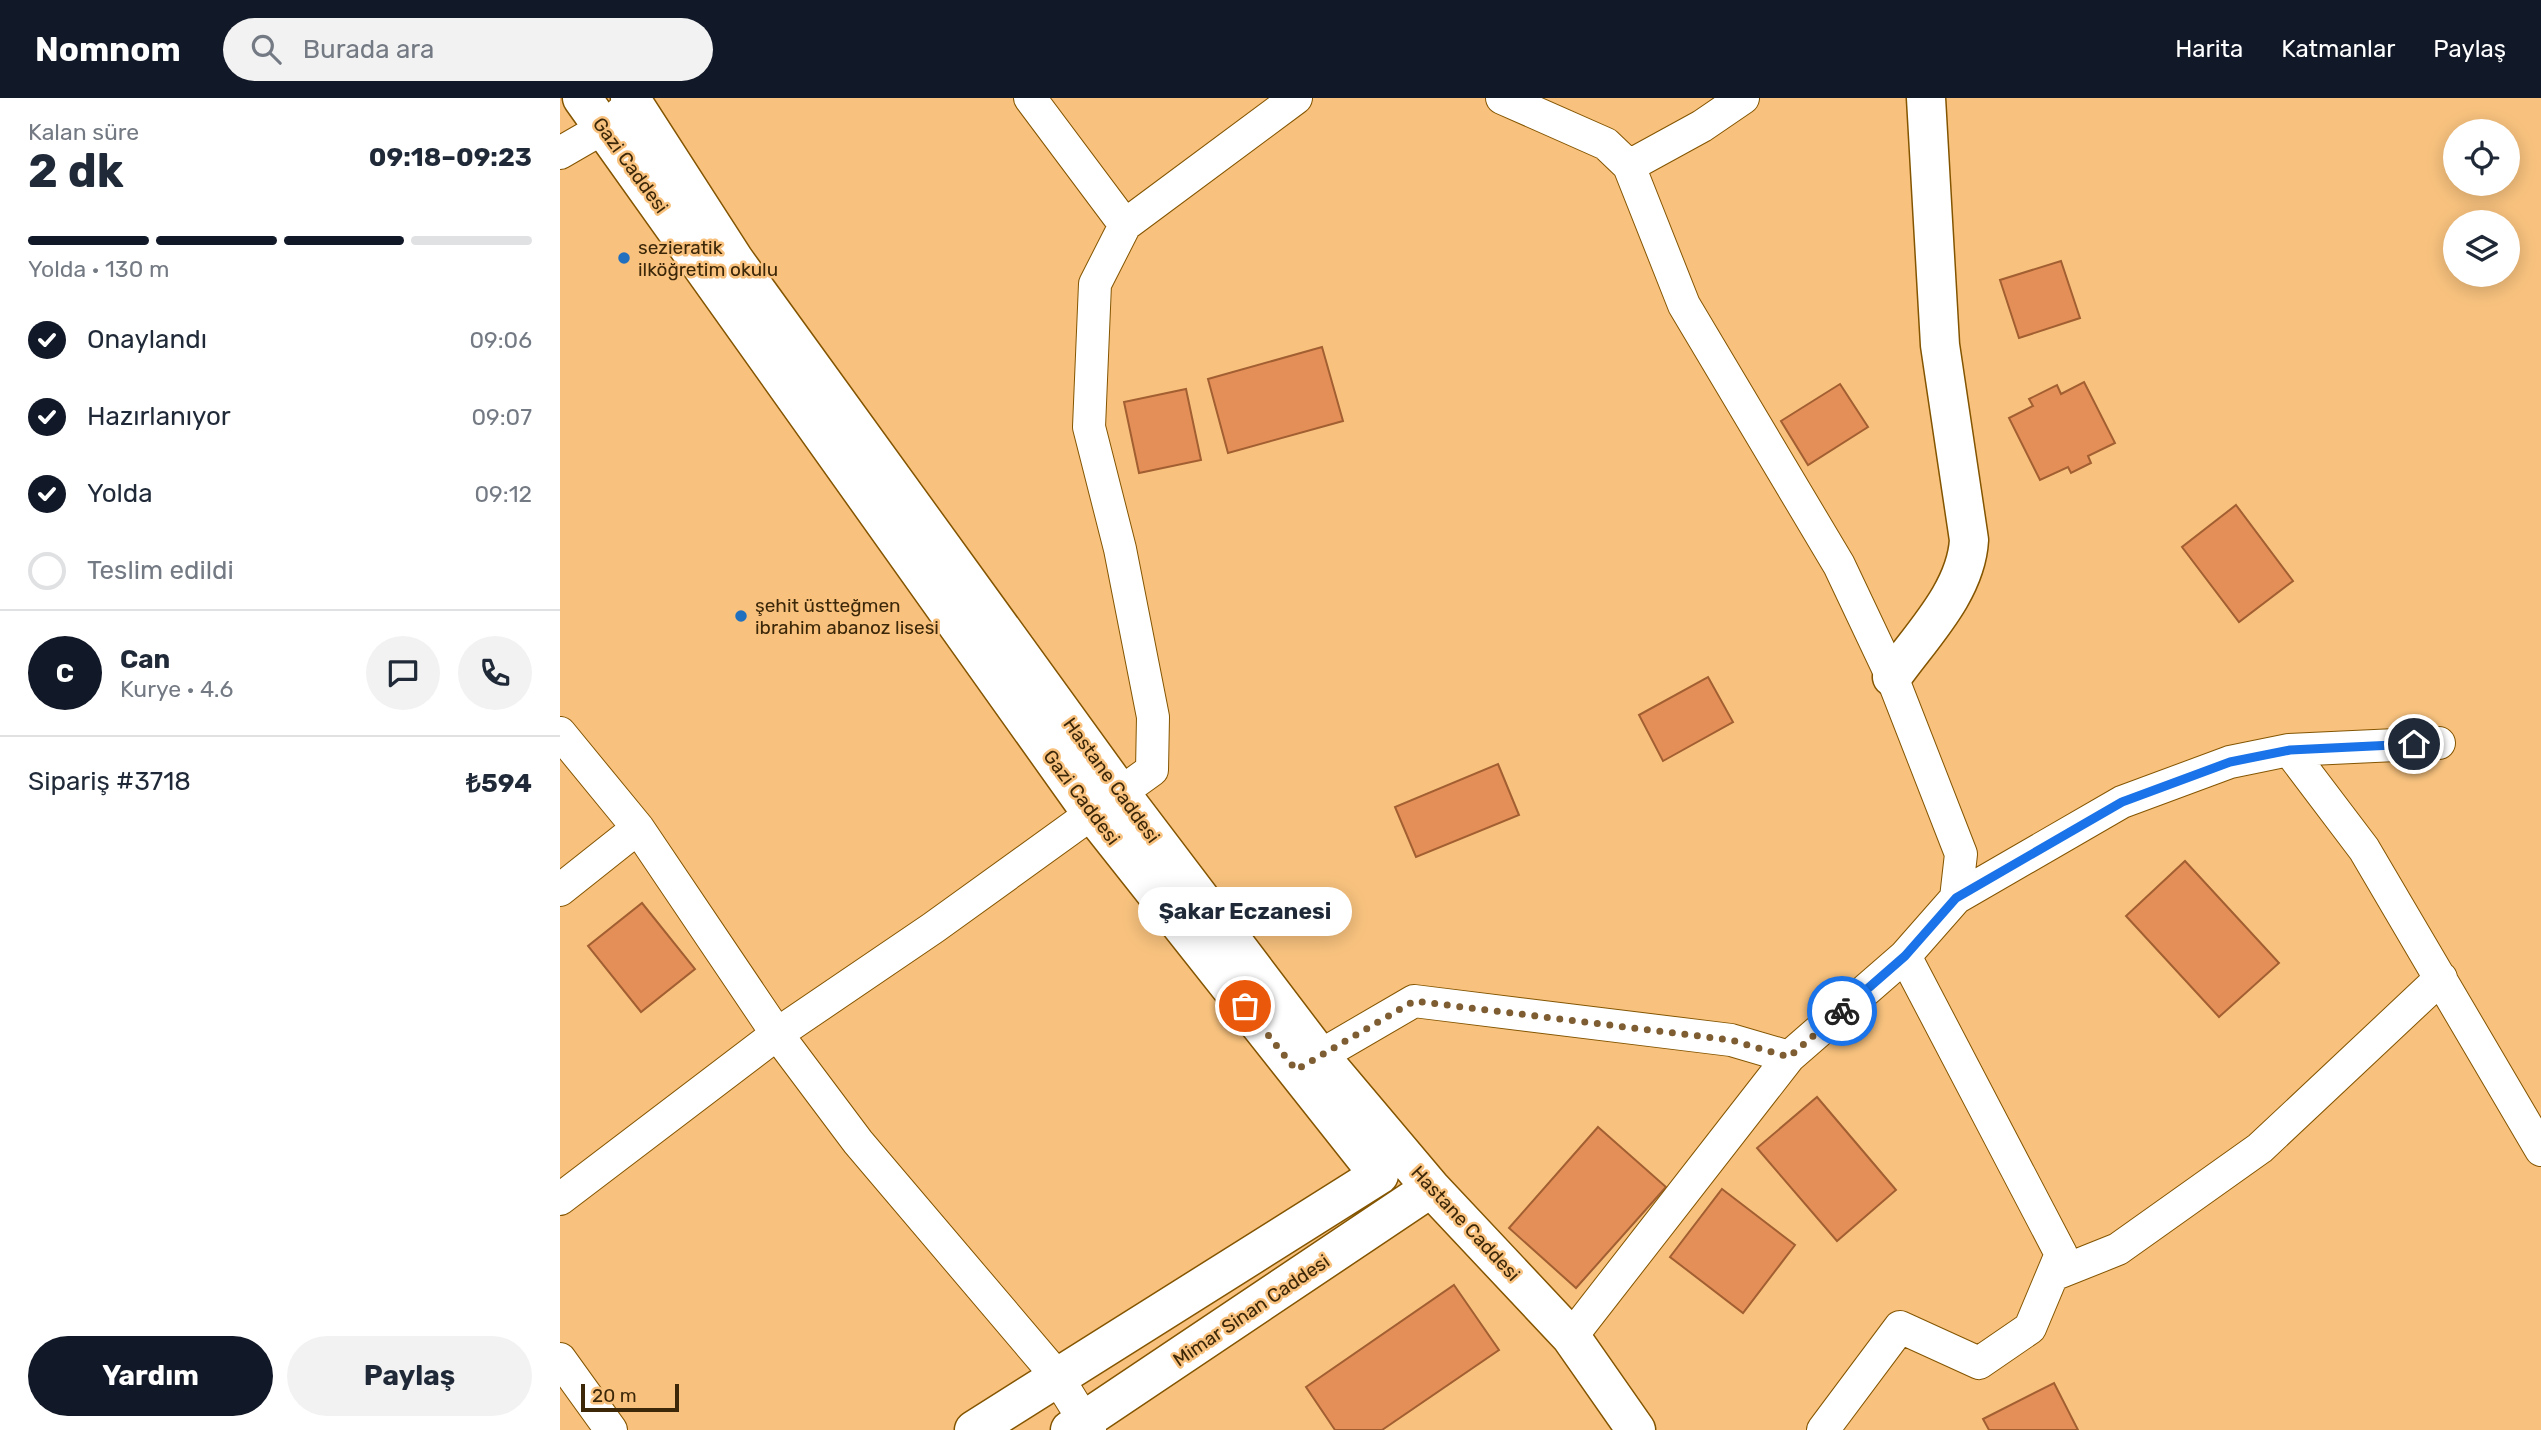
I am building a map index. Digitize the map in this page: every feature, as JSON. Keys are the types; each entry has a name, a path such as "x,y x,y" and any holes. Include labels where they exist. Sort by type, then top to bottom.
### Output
{"main road":[{"path":"1892,677 1956,587 1968,562 1969,540 1940,345 1926,98"},
{"name":"Hastane Caddesi","path":"634,99 735,261 1107,804 1307,1062 1431,1188 1571,1337 1636,1430"},
{"name":"Gazi Caddesi","path":"593,113 1107,804"},
{"path":"1307,1062 1379,1175 1431,1188"},
{"path":"974,1430 1379,1175"},
{"name":"Mimar Sinan Caddesi","path":"1081,1427 1431,1188"}],"street":[{"path":"1030,98 1125,225"},
{"path":"560,1199 777,1034 1152,770 1153,717 1119,549 1089,427 1095,284 1125,225 1296,98"},
{"path":"1502,98 1606,144 1629,166 1684,305 1839,565 1892,677 1961,854 1956,898"},
{"path":"1629,166 1702,127 1743,98"},
{"path":"560,153 593,113 634,99"},
{"path":"560,733 638,828 777,1034 858,1142 1056,1376 1081,1427"},
{"path":"1571,1337 1789,1057 1905,956 1956,898 2122,802 2230,762 2290,750 2439,743"},
{"path":"2290,750 2364,849 2541,1150"},
{"path":"560,890 638,828"},
{"path":"1823,1430 1900,1327 1979,1363 2030,1328 2062,1254 1905,956"},
{"path":"2053,1275 2118,1249 2260,1148 2441,978"},
{"path":"1307,1062 1414,1001 1731,1040 1789,1057"},
{"path":"560,1359 611,1430"}],"building":[{"path":"2061,261 2080,318 2019,338 2000,280"},
{"path":"1322,347 1343,421 1228,453 1208,379"},
{"path":"2084,382 2115,443 2088,456 2091,463 2071,473 2068,467 2040,480 2009,418 2033,406 2029,399 2057,385 2061,394"},
{"path":"1840,384 1868,427 1808,465 1781,421"},
{"path":"1186,389 1201,460 1139,473 1124,402"},
{"path":"2236,505 2293,581 2239,622 2182,547"},
{"path":"1708,677 1733,722 1663,761 1639,715"},
{"path":"1498,764 1519,815 1416,857 1395,807"},
{"path":"2185,861 2279,963 2219,1017 2126,916"},
{"path":"642,903 695,969 641,1012 588,946"},
{"path":"1817,1097 1896,1190 1837,1241 1757,1148"},
{"path":"1598,1127 1666,1187 1576,1288 1509,1228"},
{"path":"1722,1189 1795,1245 1743,1313 1670,1257"},
{"path":"1454,1285 1499,1350 1382,1430 1335,1430 1306,1387"},
{"path":"2054,1383 2078,1430 1989,1430 1983,1419"}],"way so far":[{"path":"1245,1006 1296,1070 1318,1054 1414,1001 1731,1040 1789,1057 1842,1011"}],"place":[{"name":"sezieratik ilköğretim okulu","path":"624,258"},
{"name":"şehit üstteğmen ibrahim abanoz lisesi","path":"741,616"},
{"name":"Şakar Eczanesi","path":"1245,1006"}],"route":[{"path":"1842,1011 1905,956 1956,898 2122,802 2230,762 2290,750 2414,744"}]}
